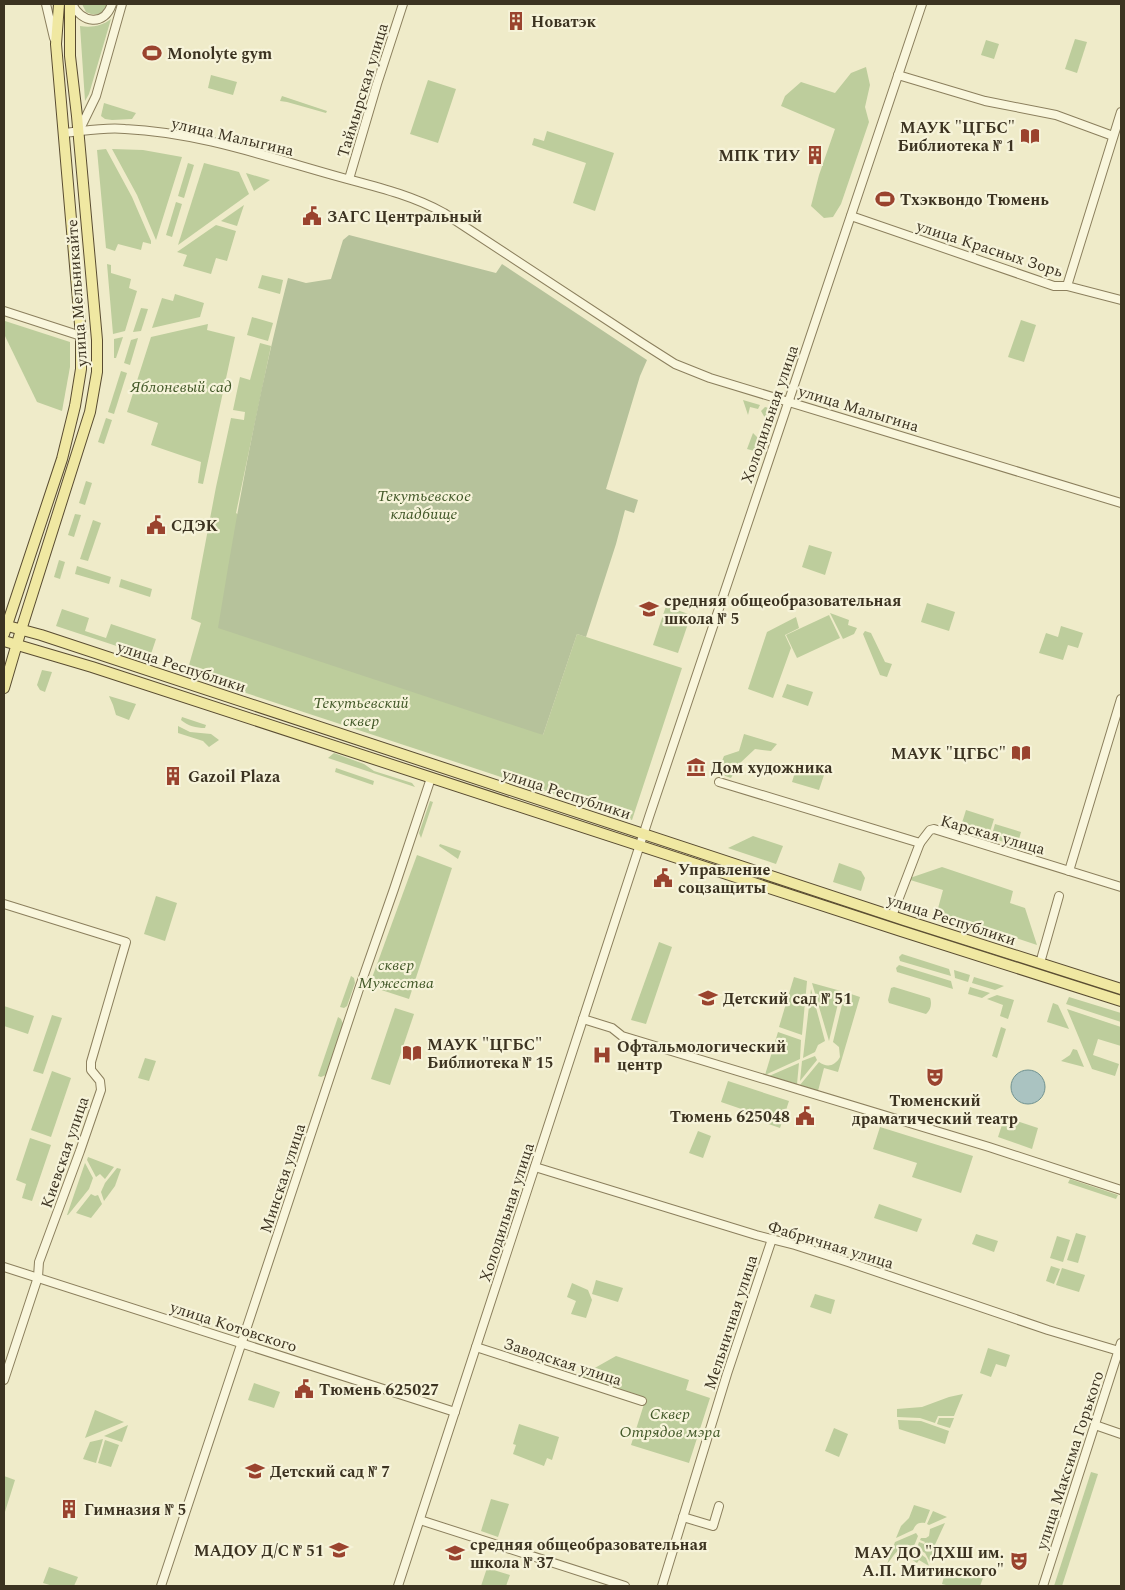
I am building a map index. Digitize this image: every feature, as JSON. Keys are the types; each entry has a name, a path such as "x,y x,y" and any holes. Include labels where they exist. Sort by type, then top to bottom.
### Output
{"main road":[{"name":"улица Мельникайте","path":"5,628 62,459 75,406 81,369 81,336 56,44 58,4"},
{"name":"улица Мельникайте","path":"4,688 90,412 97,372 97,340 79,131 70,56 71,4"},
{"name":"улица Республики","path":"5,628 21,630 892,916 1121,989"},
{"name":"улица Республики","path":"4,641 92,667 1121,1001"}],"street":[{"path":"46,4 56,44"},
{"path":"71,4 81,15 90,20 96,20 106,15 112,4"},
{"path":"64,133 79,131 96,96 122,4"},
{"name":"Таймырская улица","path":"352,180 377,84 403,4"},
{"name":"Холодильная улица","path":"398,1586 583,1018 788,400 922,4"},
{"path":"898,75 985,101 1056,115 1113,136"},
{"path":"1067,286 1121,112"},
{"name":"улица Малыгина","path":"79,131 98,128 126,129 174,135 220,144 400,193 430,205 459,223 675,364 710,378 788,400 1121,503"},
{"name":"улица Красных Зорь","path":"851,216 1031,279 1054,286 1067,286 1121,300"},
{"path":"4,311 81,336"},
{"path":"1069,870 1121,699"},
{"name":"Минская улица","path":"161,1586 431,778"},
{"name":"Карская улица","path":"719,782 920,843 930,830 934,829 1121,887"},
{"path":"892,916 920,843"},
{"path":"1040,963 1059,896"},
{"name":"Киевская улица","path":"4,904 126,942 91,1062 91,1070 100,1081 101,1090 39,1262 38,1278 4,1380"},
{"path":"583,1018 612,1028 622,1036 989,1147 1121,1190"},
{"name":"Фабричная улица","path":"535,1167 848,1262 1048,1330 1120,1347"},
{"name":"Мельничная улица","path":"662,1586 729,1366 772,1239"},
{"name":"улица Котовского","path":"4,1266 455,1412"},
{"name":"улица Максима Горького","path":"1043,1586 1120,1347"},
{"name":"Заводская улица","path":"476,1348 642,1401"},
{"path":"1095,1425 1121,1434"},
{"path":"683,1517 713,1526 718,1506"},
{"path":"420,1520 625,1586"}],"green space":[{"path":"82,4 108,4 102,12 89,14"},
{"path":"111,19 89,94 85,101 80,26 96,26"},
{"path":"1075,39 1087,42 1077,73 1065,69"},
{"path":"986,40 999,44 994,59 981,55"},
{"path":"866,67 870,85 865,107 869,122 841,204 833,217 824,218 811,206 819,175 835,129 781,106 785,96 801,82 835,93 851,73"},
{"path":"211,75 237,82 233,95 208,88"},
{"path":"428,80 456,89 438,143 410,134"},
{"path":"282,96 327,111 326,113 280,101"},
{"path":"104,103 136,113 132,119 105,119 101,116"},
{"path":"547,131 614,153 595,211 573,203 586,163 532,145 534,138 544,141"},
{"path":"106,149 132,197 151,241 151,244 143,242 141,250 118,244 115,251 106,248 97,150"},
{"path":"112,149 143,150 182,157 156,240 137,195"},
{"path":"188,163 194,165 184,198 178,196"},
{"path":"204,163 239,172 249,194 178,245"},
{"path":"246,173 270,180 254,191"},
{"path":"176,202 182,204 172,237 166,235"},
{"path":"244,205 237,226 221,221"},
{"path":"216,225 236,231 227,261 216,258 211,274 183,266 187,255 177,252"},
{"name":"Текутьевское кладбище","path":"349,235 496,273 502,264 647,360 640,376 606,489 638,500 634,513 625,510 586,637 577,634 543,735 218,628 249,452 288,278 306,283 331,279 343,240"},
{"path":"107,264 111,265 111,273 131,279 129,288 137,291 125,331 113,334"},
{"path":"262,275 283,280 280,294 258,288"},
{"path":"175,294 204,303 200,317 152,328 162,298 173,301"},
{"path":"141,308 148,309 141,331 133,332"},
{"path":"252,317 273,323 268,341 247,335"},
{"path":"1021,320 1036,325 1024,362 1008,357"},
{"path":"5,321 70,342 70,367 62,411 37,402 4,334"},
{"name":"Яблоневый сад","path":"208,324 207,330 235,337 203,484 198,483 201,462 151,445 158,423 127,412 151,337"},
{"path":"123,337 116,358 114,358 114,339"},
{"path":"138,338 130,365 124,363 131,340"},
{"name":"Текутьевский сквер","path":"260,343 271,346 236,513 543,735 577,634 682,668 632,820 182,672 184,664 189,665 201,623 191,619 231,418 244,420 245,412 233,410 240,377 250,380"},
{"path":"121,371 127,373 114,414 108,412"},
{"path":"743,400 760,405 758,409 750,407 748,415"},
{"path":"765,407 769,408 772,414 764,439 760,434 765,418 761,411"},
{"path":"106,418 112,420 104,444 98,442"},
{"path":"753,433 762,442 758,452 747,449"},
{"path":"86,481 92,483 85,505 79,503"},
{"path":"75,514 81,515 74,537 68,535"},
{"path":"93,520 101,523 88,561 80,559"},
{"path":"809,545 832,552 825,575 802,567"},
{"path":"59,560 65,562 60,579 54,577"},
{"path":"77,566 111,577 109,584 75,574"},
{"path":"121,579 152,589 150,597 119,587"},
{"path":"927,603 955,612 949,631 921,622"},
{"path":"666,606 691,615 678,653 653,645"},
{"path":"62,609 89,618 85,631 106,638 111,624 156,639 150,657 56,626"},
{"path":"830,613 849,620 848,625 857,628 854,634 843,639"},
{"path":"829,615 840,638 797,658 786,635"},
{"path":"796,617 799,628 785,635 791,648 773,698 748,689 767,632"},
{"path":"1061,626 1083,633 1078,648 1068,645 1063,660 1039,653 1046,633 1058,637"},
{"path":"865,631 871,633 885,662 892,664 887,677 880,675 863,634"},
{"path":"42,670 52,672 45,692 40,690 37,685"},
{"path":"787,684 813,692 808,706 782,697"},
{"path":"109,696 136,704 129,720 116,715"},
{"path":"182,717 206,725 205,728 189,725 181,720"},
{"path":"178,726 190,732 211,734 219,740 209,747 203,741 178,733"},
{"path":"744,734 777,744 771,751 755,749 739,764 731,778 717,773 724,756 739,751"},
{"path":"334,753 364,764 374,771 412,783 415,787 328,758"},
{"path":"797,766 824,775 819,790 792,782"},
{"path":"336,768 374,781 373,785 335,772"},
{"path":"430,801 433,802 421,838 419,833"},
{"path":"966,810 994,819 988,838 960,829"},
{"path":"995,824 1021,832 1017,846 991,838"},
{"path":"753,836 783,846 776,864 728,848"},
{"path":"440,844 461,851 458,859 439,846"},
{"name":"сквер Мужества","path":"417,855 452,868 409,999 369,986"},
{"path":"839,863 861,871 865,878 861,891 833,882"},
{"path":"942,867 1013,891 1010,903 1025,908 1037,945 937,912 943,890 907,879"},
{"path":"156,896 177,903 165,941 144,934"},
{"path":"659,942 672,947 646,1024 631,1020"},
{"path":"902,954 949,969 951,976 900,961 899,957"},
{"path":"899,965 951,981 953,989 897,972 896,968"},
{"path":"954,970 970,975 968,982 955,978"},
{"path":"351,976 354,978 355,983 347,1006 344,1008 340,1007"},
{"path":"794,977 807,981 802,1035 779,1027"},
{"path":"974,977 1004,986 995,990 972,983"},
{"path":"812,983 841,991 829,1041"},
{"path":"894,987 930,998 929,1011 926,1014 889,1003 891,988"},
{"path":"970,987 990,993 982,998 968,994"},
{"path":"811,989 825,1041 818,1045 815,1052 803,1058"},
{"path":"845,992 860,997 838,1072 824,1068 818,1091 800,1085 819,1062 831,1065 840,1057 839,1047 833,1042"},
{"path":"997,995 1014,1000 1008,1019 1000,1016 1003,1005 987,999"},
{"path":"1069,997 1121,1013 1121,1022 1066,1004"},
{"path":"1053,1003 1058,1005 1069,1029 1047,1022"},
{"path":"4,1006 34,1016 28,1034 4,1026"},
{"path":"395,1008 414,1014 390,1085 371,1079"},
{"path":"1067,1009 1121,1027 1121,1046 1098,1039 1093,1055 1119,1064 1115,1076 1092,1069"},
{"path":"52,1015 62,1018 43,1074 33,1071"},
{"path":"338,1017 343,1024 326,1075 321,1077 318,1076"},
{"path":"1001,1027 1006,1029 997,1058 992,1056"},
{"path":"778,1032 801,1040 800,1059 765,1075"},
{"path":"1073,1049 1077,1050 1084,1067 1061,1061 1070,1055"},
{"path":"815,1056 817,1060 800,1081 802,1061"},
{"path":"145,1058 156,1061 149,1081 138,1078"},
{"path":"799,1063 797,1084 769,1076"},
{"path":"52,1071 71,1078 51,1137 31,1130"},
{"path":"728,1081 789,1101 780,1128 757,1120 759,1115 721,1102"},
{"path":"1011,1119 1038,1128 1032,1149 998,1137 1003,1122"},
{"path":"880,1127 973,1156 961,1193 912,1177 917,1163 873,1149"},
{"path":"698,1131 711,1136 703,1158 689,1153"},
{"path":"30,1138 51,1145 32,1201 22,1198 26,1184 16,1180"},
{"path":"88,1157 114,1167 105,1179 100,1174 96,1177 87,1160"},
{"path":"85,1163 93,1178 89,1189 67,1215"},
{"path":"117,1168 121,1169 115,1186 104,1201 101,1192 105,1183"},
{"path":"1070,1179 1118,1195 1116,1199 1068,1183"},
{"path":"91,1194 98,1195 102,1204 91,1218 76,1213"},
{"path":"879,1204 922,1219 917,1232 874,1218"},
{"path":"1076,1233 1086,1236 1078,1263 1067,1260"},
{"path":"976,1234 998,1241 994,1252 972,1244"},
{"path":"1057,1236 1070,1240 1063,1262 1050,1258"},
{"path":"1051,1266 1060,1269 1054,1284 1046,1281"},
{"path":"1062,1268 1085,1275 1079,1292 1056,1285"},
{"path":"596,1280 623,1288 618,1302 592,1294"},
{"path":"572,1283 588,1290 592,1300 586,1318 571,1314 576,1301 567,1297"},
{"path":"815,1294 835,1300 831,1314 810,1307"},
{"path":"988,1348 1010,1355 1006,1367 996,1364 991,1377 980,1373"},
{"name":"Сквер Отрядов мэра","path":"616,1356 689,1380 686,1390 710,1398 689,1463 631,1445 645,1401 577,1378"},
{"path":"254,1383 280,1392 274,1408 248,1400"},
{"path":"963,1394 954,1416 938,1416 935,1423 920,1418 897,1417 897,1409 922,1407"},
{"path":"95,1410 124,1422 85,1438"},
{"path":"939,1418 954,1418 950,1428 937,1424"},
{"path":"898,1420 921,1421 949,1431 945,1444 899,1429"},
{"path":"519,1424 559,1437 552,1460 547,1458 544,1466 513,1454 516,1445 513,1444"},
{"path":"128,1425 122,1442 104,1436"},
{"path":"834,1428 848,1434 839,1457 825,1451"},
{"path":"103,1439 96,1463 83,1459 90,1442"},
{"path":"105,1440 119,1445 111,1467 98,1463"},
{"path":"1091,1472 1098,1474 1062,1586 1054,1586"},
{"path":"4,1476 15,1480 4,1515"},
{"path":"491,1499 509,1504 498,1537 481,1531"},
{"path":"914,1505 930,1510 925,1523 917,1524 913,1530 896,1538 901,1526 909,1518"},
{"path":"933,1511 947,1517 929,1525 927,1524"},
{"path":"945,1523 933,1549 930,1562 925,1553 917,1548 919,1542 924,1544 925,1542 920,1540 929,1536 930,1529"},
{"path":"916,1533 918,1536 914,1546 909,1545 901,1548 887,1564 895,1542"},
{"path":"906,1548 910,1548 913,1554 918,1552 926,1558 929,1566 919,1560 917,1563 905,1555 896,1557"},
{"path":"947,1566 983,1578 980,1586 950,1586 942,1584"},
{"path":"49,1567 78,1577 74,1586 53,1586 43,1583"},
{"path":"487,1568 510,1575 506,1586 481,1586"}],"water":[{"path":"1028,1070 1040,1075 1045,1087 1040,1099 1028,1104 1016,1099 1011,1087 1016,1075"}],"place":[{"name":"Новатэк","path":"516,21"},
{"name":"Monolyte gym","path":"152,53"},
{"name":"МАУК \"ЦГБС\" Библиотека № 1","path":"1030,136"},
{"name":"МПК ТИУ","path":"815,155"},
{"name":"Тхэквондо Тюмень","path":"885,199"},
{"name":"ЗАГС Центральный","path":"312,216"},
{"name":"СДЭК","path":"156,525"},
{"name":"средняя общеобразовательная школа № 5","path":"649,609"},
{"name":"МАУК \"ЦГБС\"","path":"1021,753"},
{"name":"Дом художника","path":"696,767"},
{"name":"Gazoil Plaza","path":"173,776"},
{"name":"Управление соцзащиты","path":"663,878"},
{"name":"Детский сад № 51","path":"708,998"},
{"name":"МАУК \"ЦГБС\" Библиотека № 15","path":"412,1053"},
{"name":"Офтальмологический центр","path":"602,1055"},
{"name":"Тюменский драматический театр","path":"935,1077"},
{"name":"Тюмень 625048","path":"805,1116"},
{"name":"Тюмень 625027","path":"304,1389"},
{"name":"Детский сад № 7","path":"255,1471"},
{"name":"Гимназия № 5","path":"69,1509"},
{"name":"МАДОУ Д/С № 51","path":"339,1550"},
{"name":"средняя общеобразовательная школа № 37","path":"455,1553"},
{"name":"МАУ ДО \"ДХШ им. А.П. Митинского\"","path":"1019,1561"}]}
